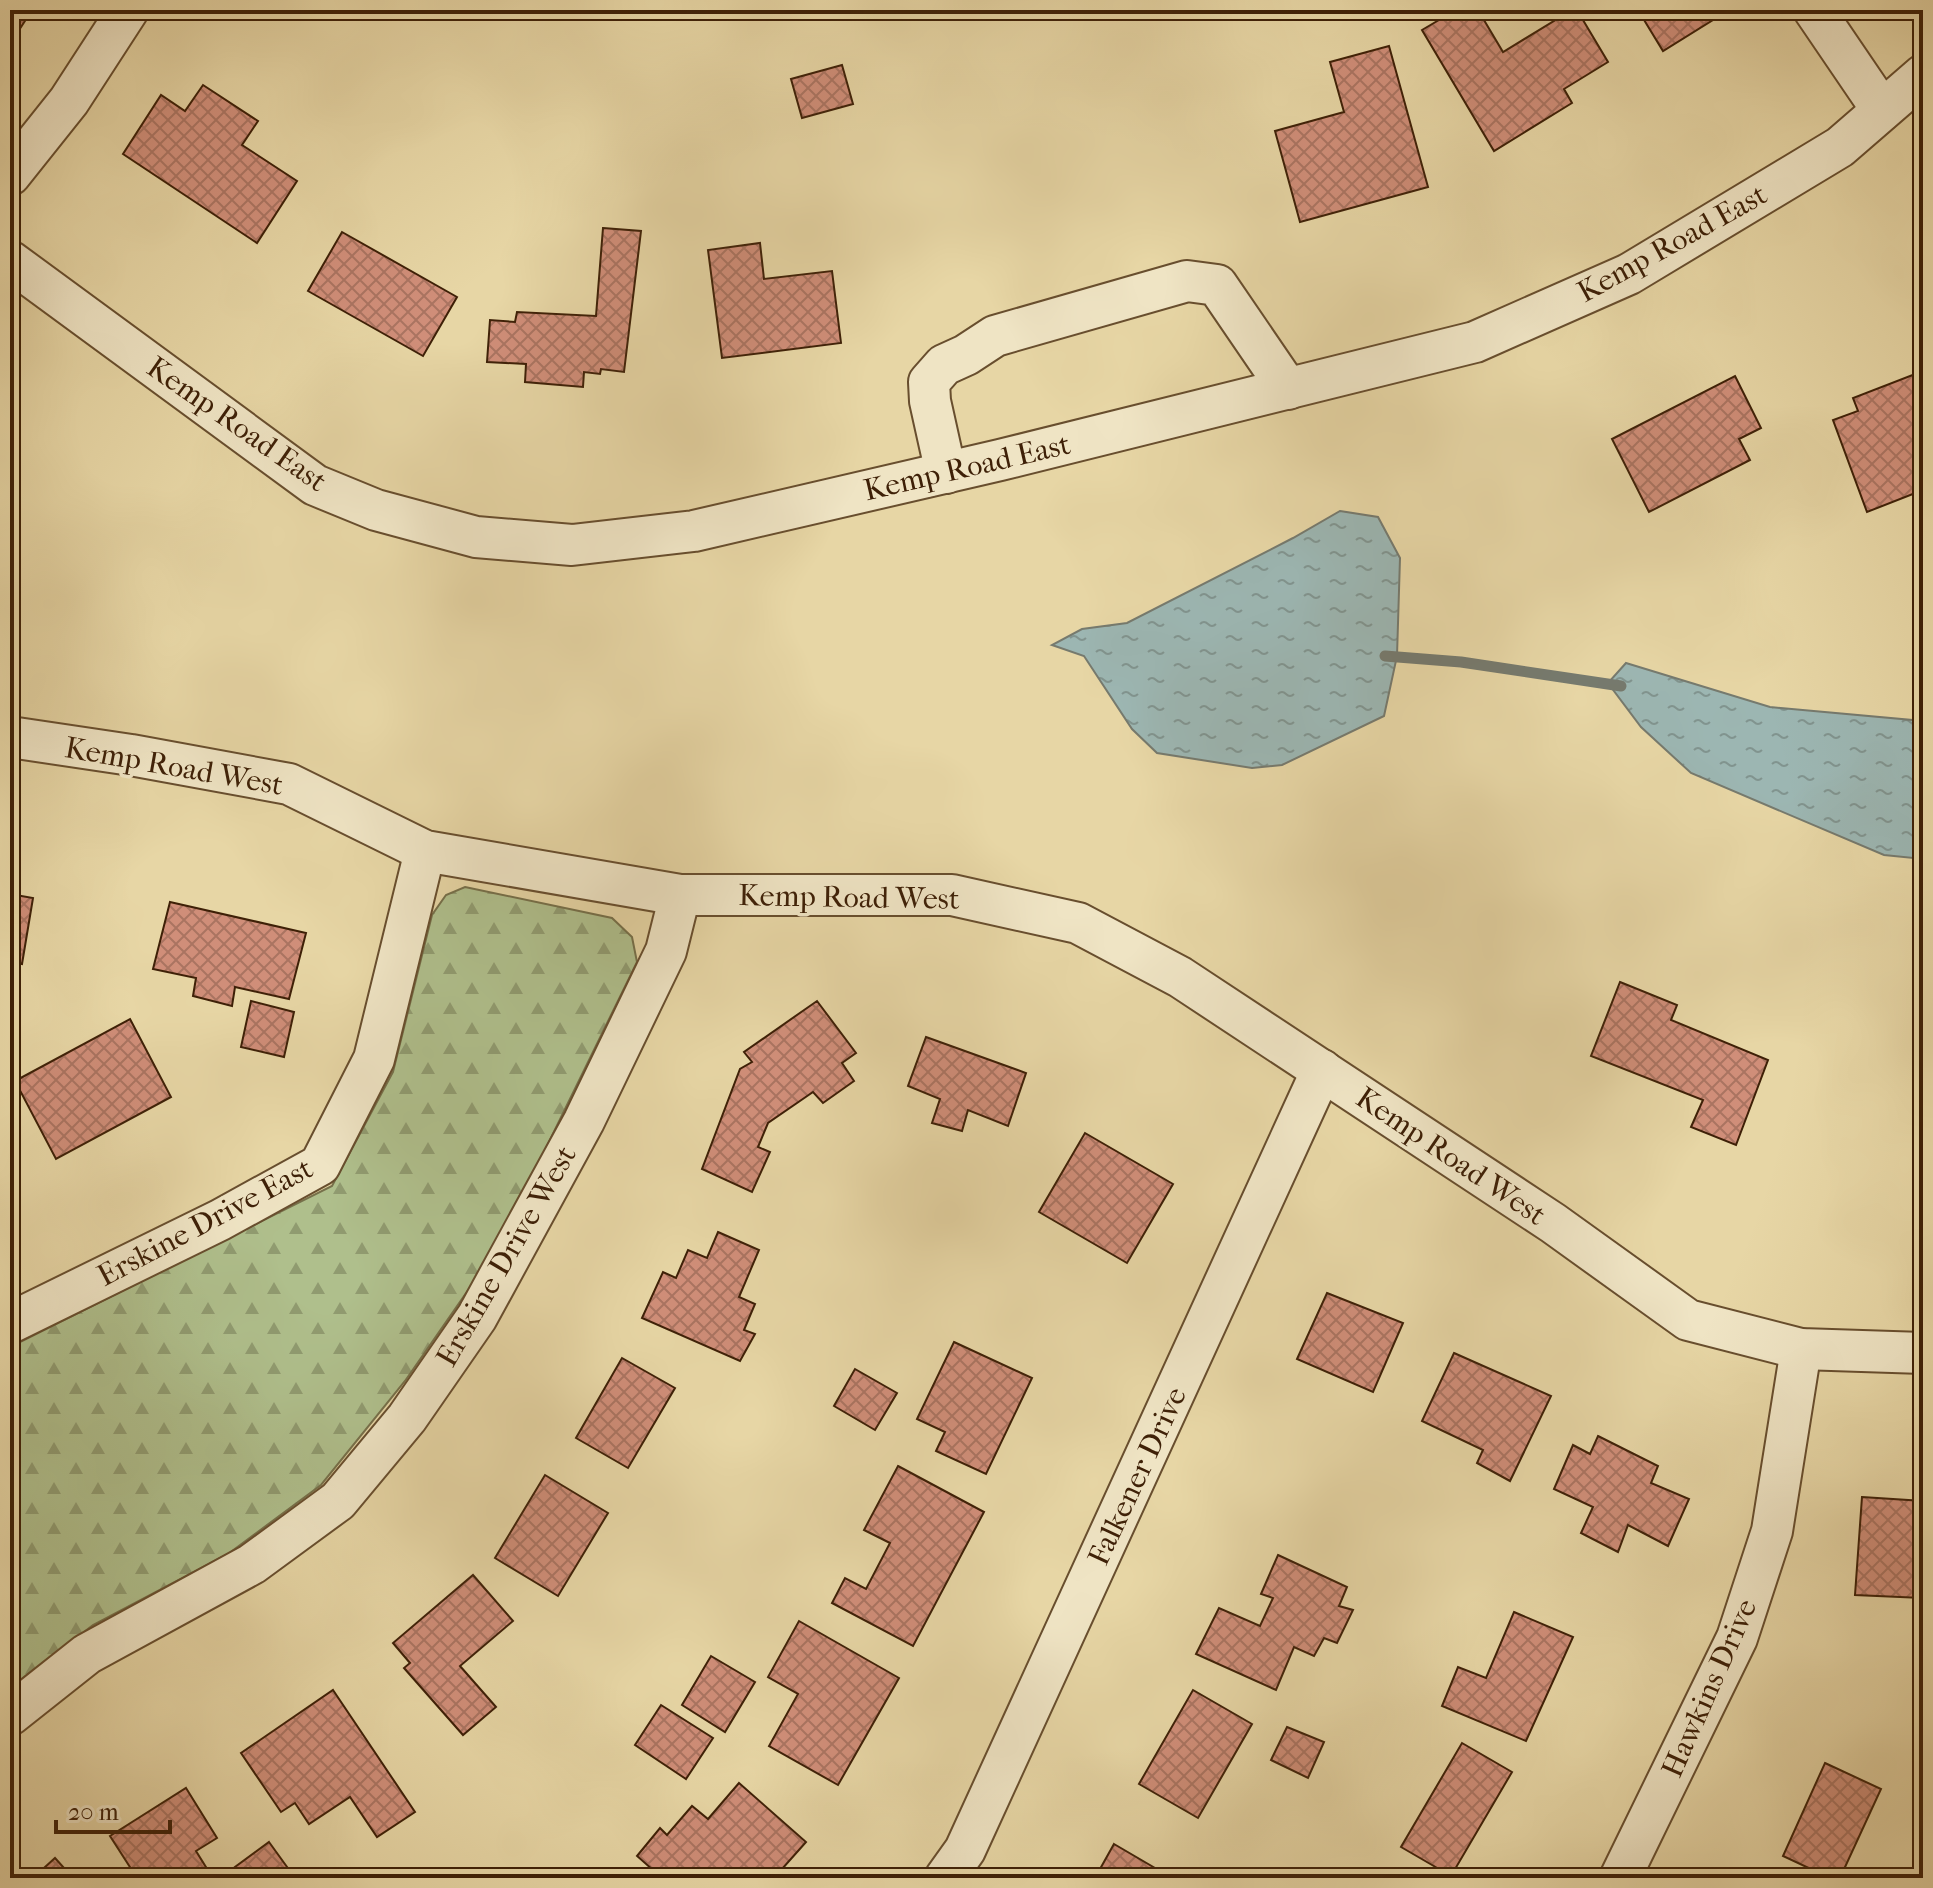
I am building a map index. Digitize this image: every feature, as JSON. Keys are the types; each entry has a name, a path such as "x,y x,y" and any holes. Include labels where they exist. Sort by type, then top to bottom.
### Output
{"street":[{"path":"10,175 69,101 128,10"},
{"path":"1814,10 1882,110"},
{"name":"Kemp Road East","path":"10,261 315,485 376,510 476,537 572,545 694,531 946,473 1475,342 1629,274 1840,147 1923,75"},
{"path":"946,473 930,401 929,382 944,365 995,336 1187,281 1217,285 1288,389"},
{"name":"Kemp Road West","path":"10,737 289,784 425,851 680,895 952,895 1078,923 1180,977 1553,1223 1688,1320 1801,1349 1923,1353"},
{"name":"Erskine Drive East","path":"10,1323 220,1220 320,1165 374,1059 425,851"},
{"name":"Erskine Drive West","path":"10,1715 87,1654 252,1564 338,1501 407,1418 477,1317 584,1121 666,951 680,895"},
{"name":"Falkener Drive","path":"945,1878 965,1850 1322,1070"},
{"name":"Hawkins Drive","path":"1620,1878 1741,1624 1772,1531 1801,1349"}],"green space":[{"path":"465,887 612,918 632,937 637,962 496,1250 405,1381 321,1485 228,1554 93,1625 10,1688 10,1347 332,1186 393,1072 432,915 446,895"}],"water":[{"path":"1340,511 1378,517 1400,558 1397,656 1384,716 1282,765 1252,768 1157,753 1132,729 1084,656 1052,645 1082,629 1127,623"},
{"path":"1626,663 1770,707 1923,721 1923,859 1884,855 1691,773 1641,727 1608,683"}],"building":[{"path":"10,10 32,10 10,44"},
{"path":"1456,10 1478,10 1503,52 1572,10 1577,10 1608,62 1564,89 1572,103 1494,151 1422,30"},
{"path":"1638,10 1729,10 1663,51"},
{"path":"1389,46 1428,187 1300,222 1275,131 1344,112 1330,62"},
{"path":"842,65 853,104 802,118 791,79"},
{"path":"203,85 258,121 242,145 297,181 257,243 123,154 161,95 185,111"},
{"path":"603,228 641,231 624,372 601,369 600,374 584,372 583,387 525,382 526,364 487,362 490,320 515,322 517,312 596,316"},
{"path":"342,232 457,297 423,356 308,291"},
{"path":"760,243 764,279 832,271 841,343 722,358 708,250"},
{"path":"1923,371 1923,490 1867,512 1833,420 1858,411 1853,398"},
{"path":"1735,376 1761,428 1739,439 1750,460 1649,512 1612,439"},
{"path":"10,894 33,898 22,964 10,962"},
{"path":"170,902 306,933 289,999 235,987 232,1006 193,996 196,978 153,969"},
{"path":"1620,982 1677,1005 1671,1020 1768,1060 1736,1145 1691,1127 1703,1100 1591,1056"},
{"path":"251,1001 294,1012 284,1057 241,1047"},
{"path":"817,1001 856,1053 842,1063 854,1081 823,1103 813,1092 768,1123 758,1147 770,1152 752,1192 702,1169 740,1069 752,1062 744,1052"},
{"path":"130,1019 171,1097 56,1159 15,1081"},
{"path":"926,1037 1026,1073 1008,1126 968,1110 962,1131 932,1123 940,1099 908,1086"},
{"path":"1085,1133 1173,1184 1127,1263 1039,1212"},
{"path":"718,1232 759,1250 739,1297 755,1304 744,1330 755,1334 740,1361 642,1318 663,1272 676,1278 688,1250 707,1258"},
{"path":"1327,1293 1403,1323 1373,1392 1297,1359"},
{"path":"954,1342 1032,1378 986,1474 936,1451 945,1432 917,1419"},
{"path":"1454,1353 1551,1396 1510,1481 1477,1463 1483,1450 1422,1421"},
{"path":"622,1358 675,1388 628,1468 576,1438"},
{"path":"855,1369 897,1393 875,1430 834,1406"},
{"path":"1598,1436 1658,1466 1651,1483 1689,1499 1668,1546 1628,1525 1618,1552 1581,1533 1593,1507 1554,1489 1573,1445 1590,1454"},
{"path":"898,1466 984,1512 913,1646 832,1603 845,1578 866,1589 890,1543 864,1530"},
{"path":"545,1475 608,1513 558,1596 495,1558"},
{"path":"1862,1497 1923,1501 1922,1598 1855,1595"},
{"path":"1278,1555 1347,1587 1339,1606 1353,1610 1337,1643 1324,1638 1314,1656 1294,1647 1276,1690 1196,1654 1219,1608 1260,1626 1273,1598 1261,1594"},
{"path":"473,1575 513,1621 460,1666 496,1707 463,1735 404,1668 410,1663 393,1643"},
{"path":"1514,1612 1573,1637 1526,1741 1442,1706 1458,1667 1486,1678"},
{"path":"799,1621 899,1678 838,1785 769,1746 798,1694 768,1677"},
{"path":"711,1656 755,1682 725,1732 682,1705"},
{"path":"333,1690 415,1812 377,1837 350,1797 309,1824 295,1803 281,1812 241,1753"},
{"path":"1193,1690 1252,1724 1198,1818 1139,1784"},
{"path":"661,1705 713,1738 686,1779 635,1745"},
{"path":"1287,1727 1324,1742 1308,1778 1271,1760"},
{"path":"1462,1743 1512,1772 1451,1876 1401,1847"},
{"path":"1825,1763 1881,1789 1840,1878 1830,1878 1783,1856"},
{"path":"739,1783 806,1842 774,1878 662,1878 637,1856 660,1828 667,1835 692,1806 708,1819"},
{"path":"186,1788 217,1838 196,1851 209,1872 199,1878 137,1878 110,1836"},
{"path":"269,1842 295,1878 243,1878 235,1867"},
{"path":"1114,1844 1172,1878 1095,1878"},
{"path":"55,1858 73,1878 33,1878"}],"waterway":[{"path":"1385,656 1461,662 1621,686"}]}
